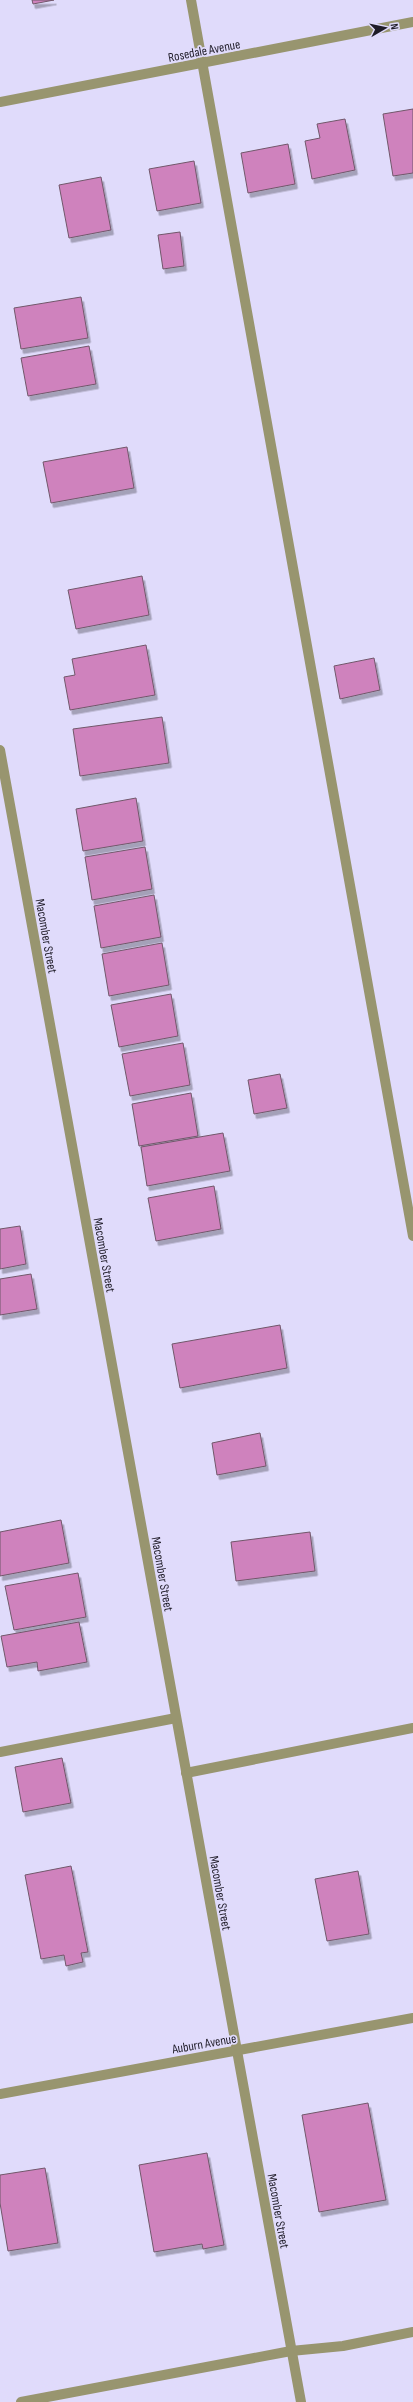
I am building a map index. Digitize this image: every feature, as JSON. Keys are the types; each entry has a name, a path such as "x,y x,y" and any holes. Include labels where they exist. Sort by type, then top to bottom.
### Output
{"street":[{"path":"191,0 413,1236"},
{"name":"Rosedale Avenue","path":"0,102 413,22"},
{"name":"Macomber Street","path":"0,750 301,2402"},
{"path":"0,1752 176,1718"},
{"path":"186,1773 413,1728"},
{"name":"Auburn Avenue","path":"0,2094 413,2018"},
{"path":"21,2402 291,2351 343,2346 413,2332"}],"building":[{"path":"32,0 54,0 33,4"},
{"path":"413,109 413,173 393,176 383,114"},
{"path":"345,119 355,170 312,179 305,141 320,138 317,124"},
{"path":"288,144 295,184 248,193 241,153"},
{"path":"194,161 201,203 157,211 149,169"},
{"path":"101,177 111,230 69,238 59,185"},
{"path":"180,232 184,266 163,269 158,235"},
{"path":"81,297 88,338 21,349 14,308"},
{"path":"89,346 96,384 28,396 21,358"},
{"path":"127,447 134,488 51,503 43,462"},
{"path":"142,576 149,615 76,629 68,590"},
{"path":"146,645 155,695 70,710 64,677 75,675 72,659"},
{"path":"374,658 380,690 340,699 334,666"},
{"path":"162,717 169,763 80,776 73,729"},
{"path":"136,798 143,841 83,851 76,809"},
{"path":"145,847 152,889 92,900 85,857"},
{"path":"154,895 161,937 101,948 94,906"},
{"path":"162,943 169,985 109,996 102,954"},
{"path":"171,994 178,1036 119,1047 111,1005"},
{"path":"183,1043 190,1085 130,1096 122,1054"},
{"path":"280,1074 287,1108 254,1114 248,1080"},
{"path":"191,1093 198,1136 139,1146 132,1104"},
{"path":"223,1133 230,1171 147,1186 141,1147"},
{"path":"214,1186 221,1229 156,1241 148,1198"},
{"path":"20,1226 26,1264 0,1269 0,1229"},
{"path":"31,1274 37,1309 0,1315 0,1279"},
{"path":"280,1325 287,1368 180,1388 172,1344"},
{"path":"260,1433 266,1466 217,1475 212,1443"},
{"path":"61,1520 69,1563 0,1576 0,1532"},
{"path":"310,1532 315,1571 236,1581 231,1542"},
{"path":"78,1573 86,1617 14,1630 5,1586"},
{"path":"79,1622 87,1662 38,1671 37,1662 7,1667 1,1636"},
{"path":"62,1758 71,1803 23,1812 15,1767"},
{"path":"71,1866 88,1952 81,1953 83,1962 66,1966 64,1955 41,1959 25,1875"},
{"path":"358,1871 369,1934 327,1941 315,1879"},
{"path":"368,2103 386,2200 319,2212 302,2115"},
{"path":"207,2153 224,2245 203,2249 202,2244 154,2252 139,2165"},
{"path":"45,2168 58,2243 8,2251 0,2203 0,2175"}]}
